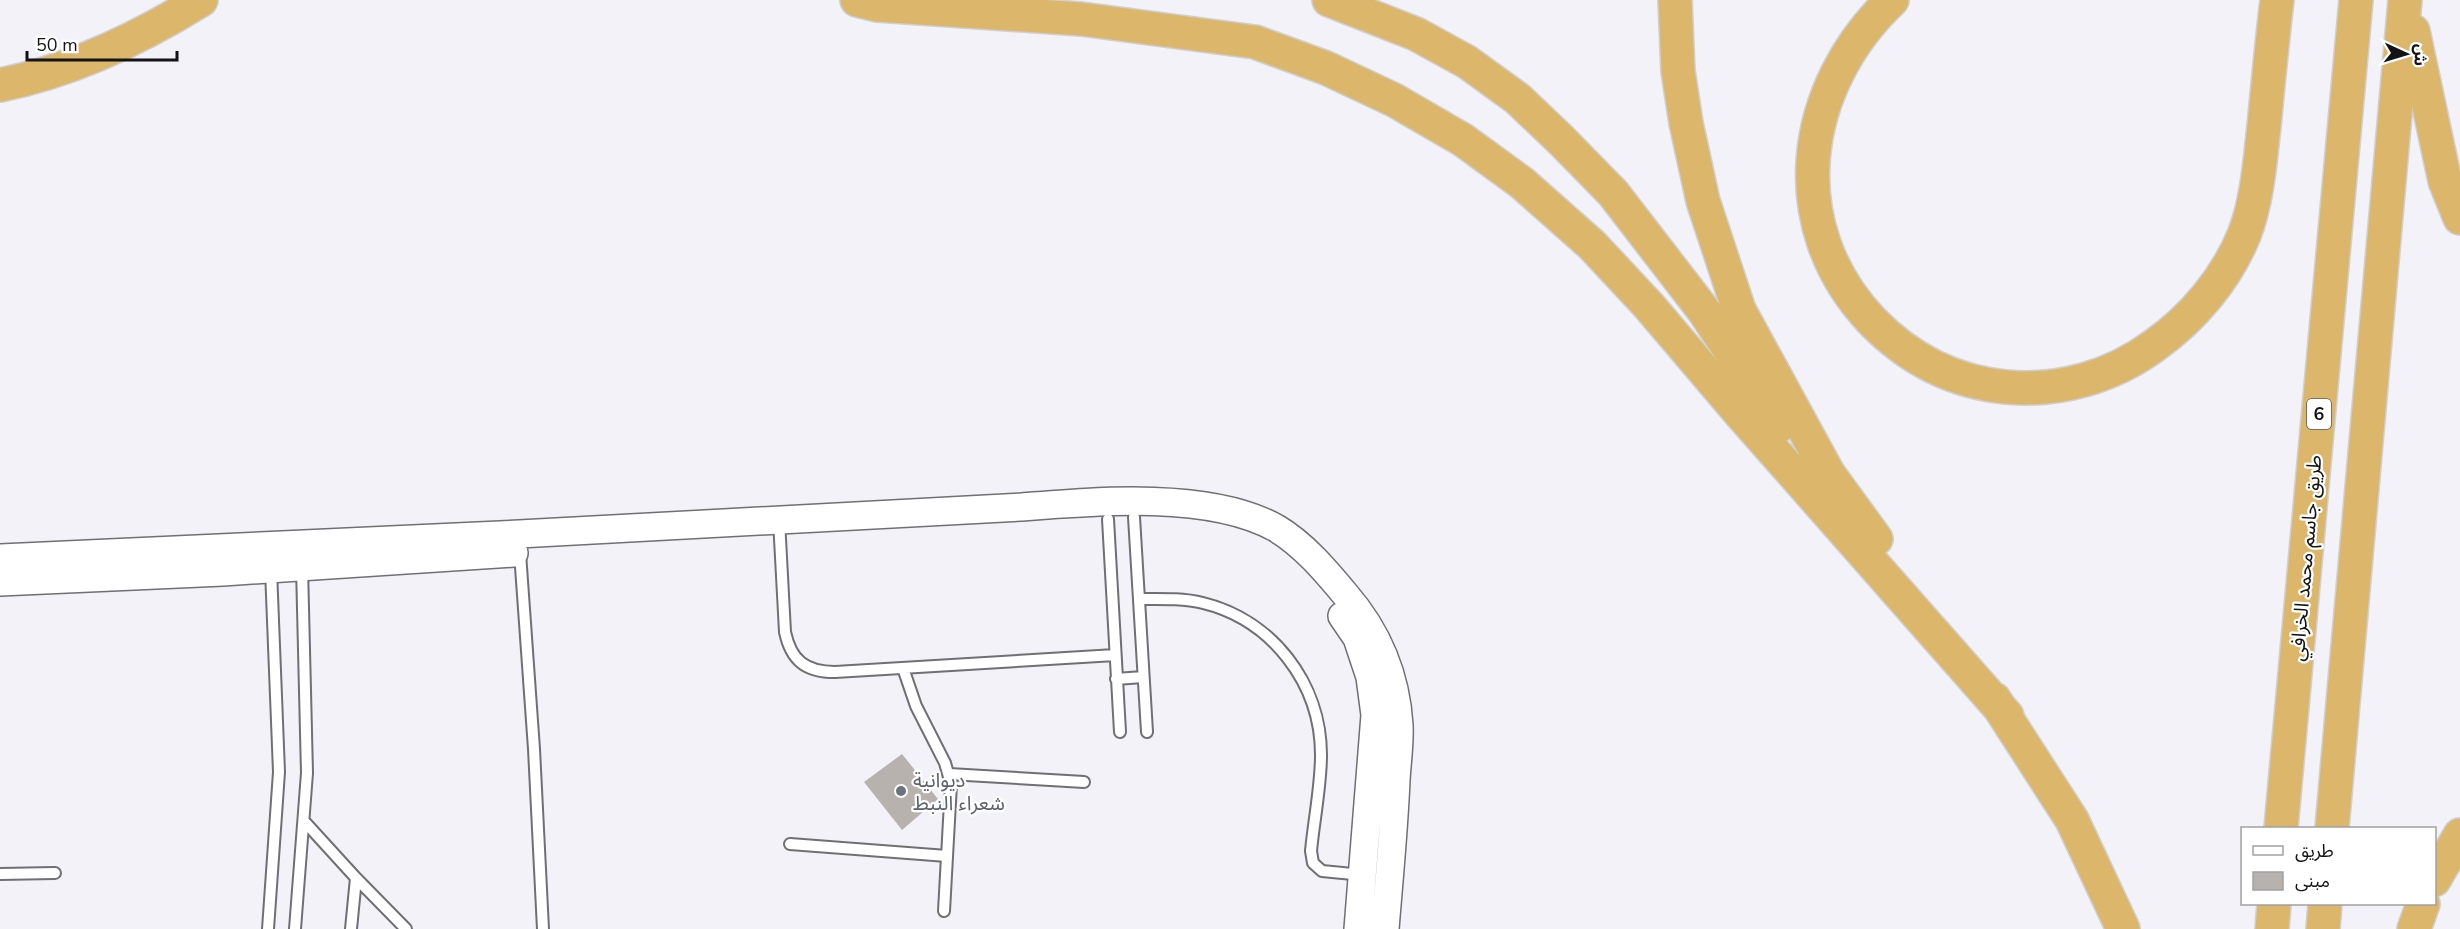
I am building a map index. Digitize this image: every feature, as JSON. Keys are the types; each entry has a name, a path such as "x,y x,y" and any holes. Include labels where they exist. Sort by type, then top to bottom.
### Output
{"highway":[{"path":"0,85 52,72 114,47 201,0"},
{"path":"857,0 877,5 1081,19 1255,42 1326,68 1394,100 1463,140 1522,183 1592,244 1649,306 2007,716"},
{"path":"1329,0 1416,34 1467,62 1518,99 1555,134 1613,193 1704,311 1802,460 1828,473"},
{"path":"1675,0 1678,71 1703,201 1739,310 1828,473 2007,716 2072,820 2123,929"},
{"path":"1892,0 1869,24 1838,71 1828,92 1815,146 1811,179 1821,236 1832,265 1847,291 1877,326 1913,357 1959,378 1987,385 2019,388 2047,388 2090,379 2137,358 2180,325 2224,272 2243,236 2255,192 2277,1"},
{"name":"طريق جاسم محمد الخرافي","path":"2281,827 2356,0"},
{"path":"2406,0 2445,181 2460,218"},
{"path":"2332,827 2406,0"},
{"path":"2436,877 2460,835"},
{"path":"2272,929 2274,905"},
{"path":"2323,929 2325,905"},
{"path":"2414,929 2422,905"}],"street":[{"path":"779,529 1092,501 1202,505 1242,515 1275,528 1298,544 1352,602 1379,643 1394,685 1399,726 1376,876 1358,929"},
{"path":"0,582 270,557 779,529 1134,517 1192,520 1228,528 1260,539 1302,571 1331,600 1357,638 1370,677 1375,716 1376,876 1385,929"},
{"path":"0,558 270,557"}],"lane":[{"path":"1134,517 1147,732"},
{"path":"1108,519 1120,732"},
{"path":"779,529 784,632 795,658 807,667 820,672 1115,655"},
{"path":"519,543 534,749 543,929"},
{"path":"295,929 307,773 301,555"},
{"path":"268,929 279,772 270,557"},
{"path":"1138,599 1202,603 1227,611 1250,623 1271,639 1288,658 1303,680 1313,704 1319,729 1321,755 1311,851 1313,863 1322,871 1376,876"},
{"path":"903,668 916,706 949,774 951,795 944,911"},
{"path":"1116,680 1143,677"},
{"path":"949,774 1084,782"},
{"path":"304,821 406,929"},
{"path":"790,844 947,856"},
{"path":"0,874 55,873"},
{"path":"351,929 356,878"}],"building":[{"name":"ديوانية شعراء النبط","path":"902,754 938,799 902,830 864,782"}],"place":[{"name":"ديوانية شعراء النبط","path":"901,791"}]}
